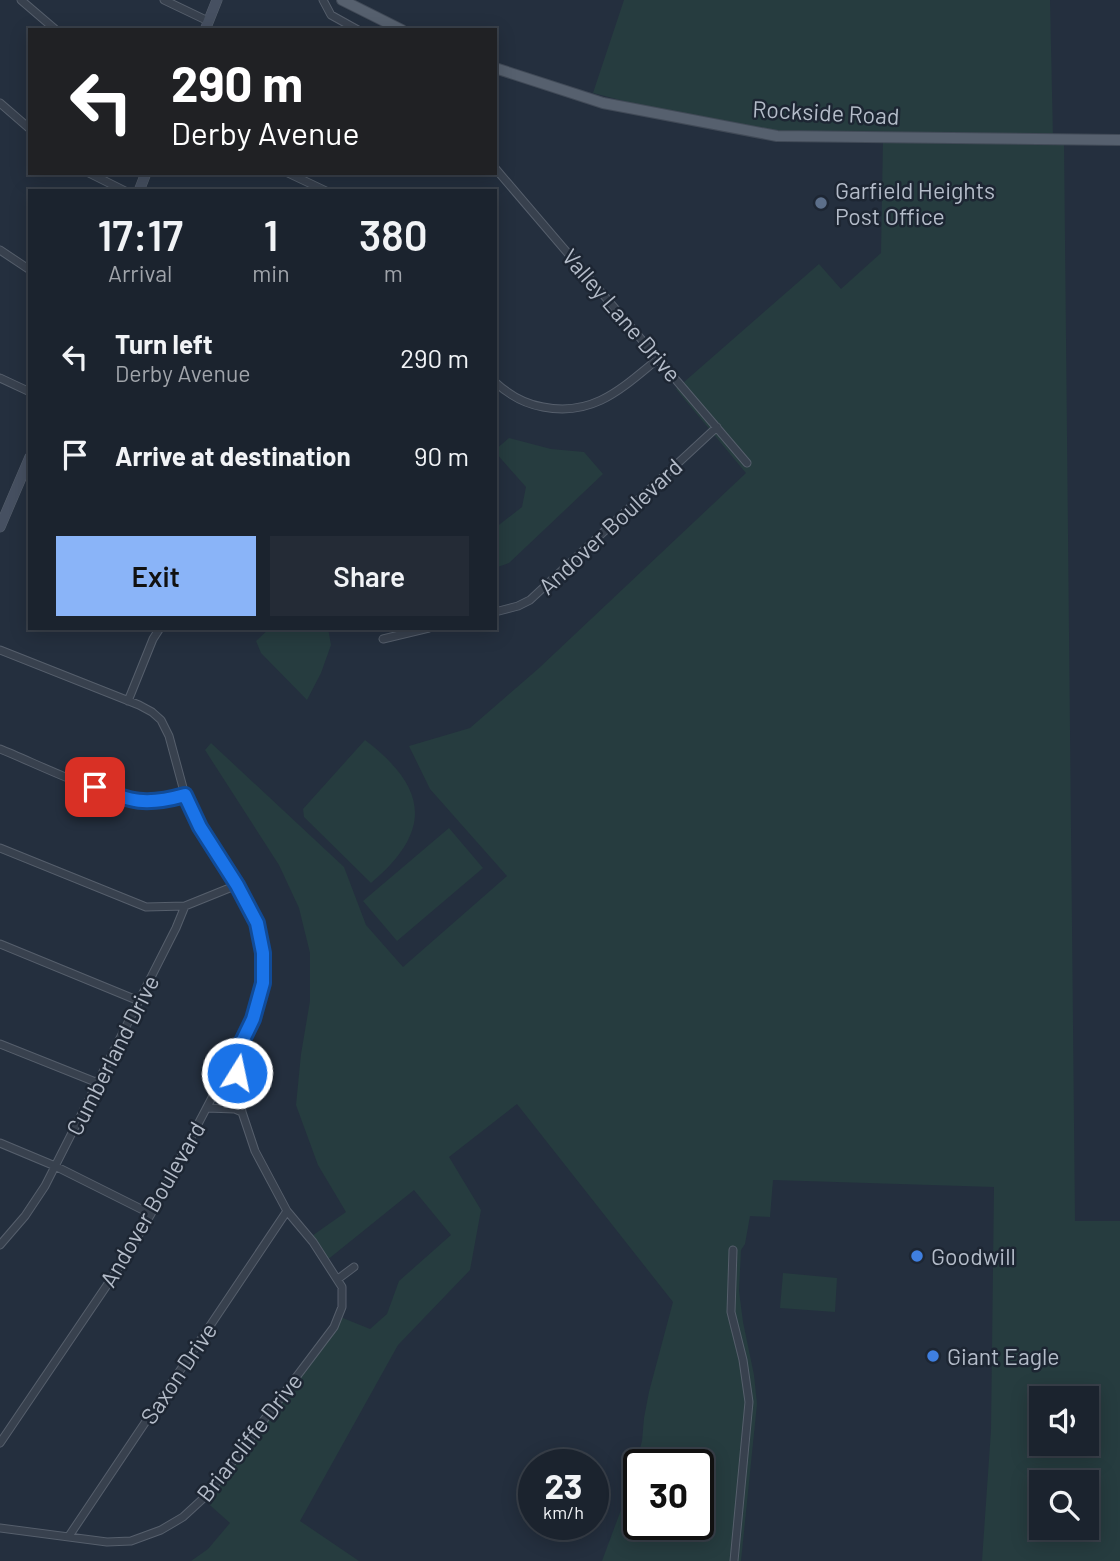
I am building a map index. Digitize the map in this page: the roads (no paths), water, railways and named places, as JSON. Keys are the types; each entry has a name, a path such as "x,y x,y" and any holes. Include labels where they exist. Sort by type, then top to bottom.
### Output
{"main road":[{"path":"206,25 218,0"},
{"path":"342,0 398,28"},
{"name":"Rockside Road","path":"497,69 603,103 777,136 1120,140"},
{"path":"0,527 28,462"}],"street":[{"path":"21,0 54,28"},
{"path":"164,0 206,25"},
{"path":"323,0 331,15 354,28"},
{"path":"0,103 28,126"},
{"name":"Valley Lane Drive","path":"497,170 747,463"},
{"path":"93,175 121,189"},
{"path":"292,175 322,189"},
{"path":"0,250 28,269"},
{"path":"497,383 517,398 535,406 558,410 578,409 597,403 618,391 659,358"},
{"path":"0,378 28,391"},
{"name":"Andover Boulevard","path":"497,612 518,607 530,600 717,427"},
{"path":"0,650 128,701 159,630"},
{"path":"383,639 421,630"},
{"name":"Andover Boulevard","path":"0,1443 122,1263 151,1214 253,1019 263,983 263,953 257,923 237,885 200,827 185,795 169,736 161,720 152,712 128,701"},
{"path":"0,749 118,797 160,803 185,795"},
{"path":"0,848 146,907 185,906 237,885"},
{"name":"Cumberland Drive","path":"1,1243 25,1216 55,1166 185,906"},
{"path":"0,944 139,1001"},
{"path":"0,1044 98,1083"},
{"path":"236,1054 242,1112 255,1151 287,1211 313,1242 338,1279 354,1267"},
{"path":"207,1108 235,1109 242,1112"},
{"path":"0,1143 55,1166 151,1214"},
{"name":"Saxon Drive","path":"69,1536 287,1211"},
{"path":"733,1250 732,1312 743,1360 748,1402 734,1561"},
{"name":"Briarcliffe Drive","path":"0,1528 107,1542 131,1541 161,1530 183,1517 208,1494 334,1327 342,1307 342,1287 338,1279"}],"place":[{"name":"Garfield Heights Post Office","path":"821,203"},
{"name":"Goodwill","path":"917,1256"},
{"name":"Giant Eagle","path":"933,1356"}]}
